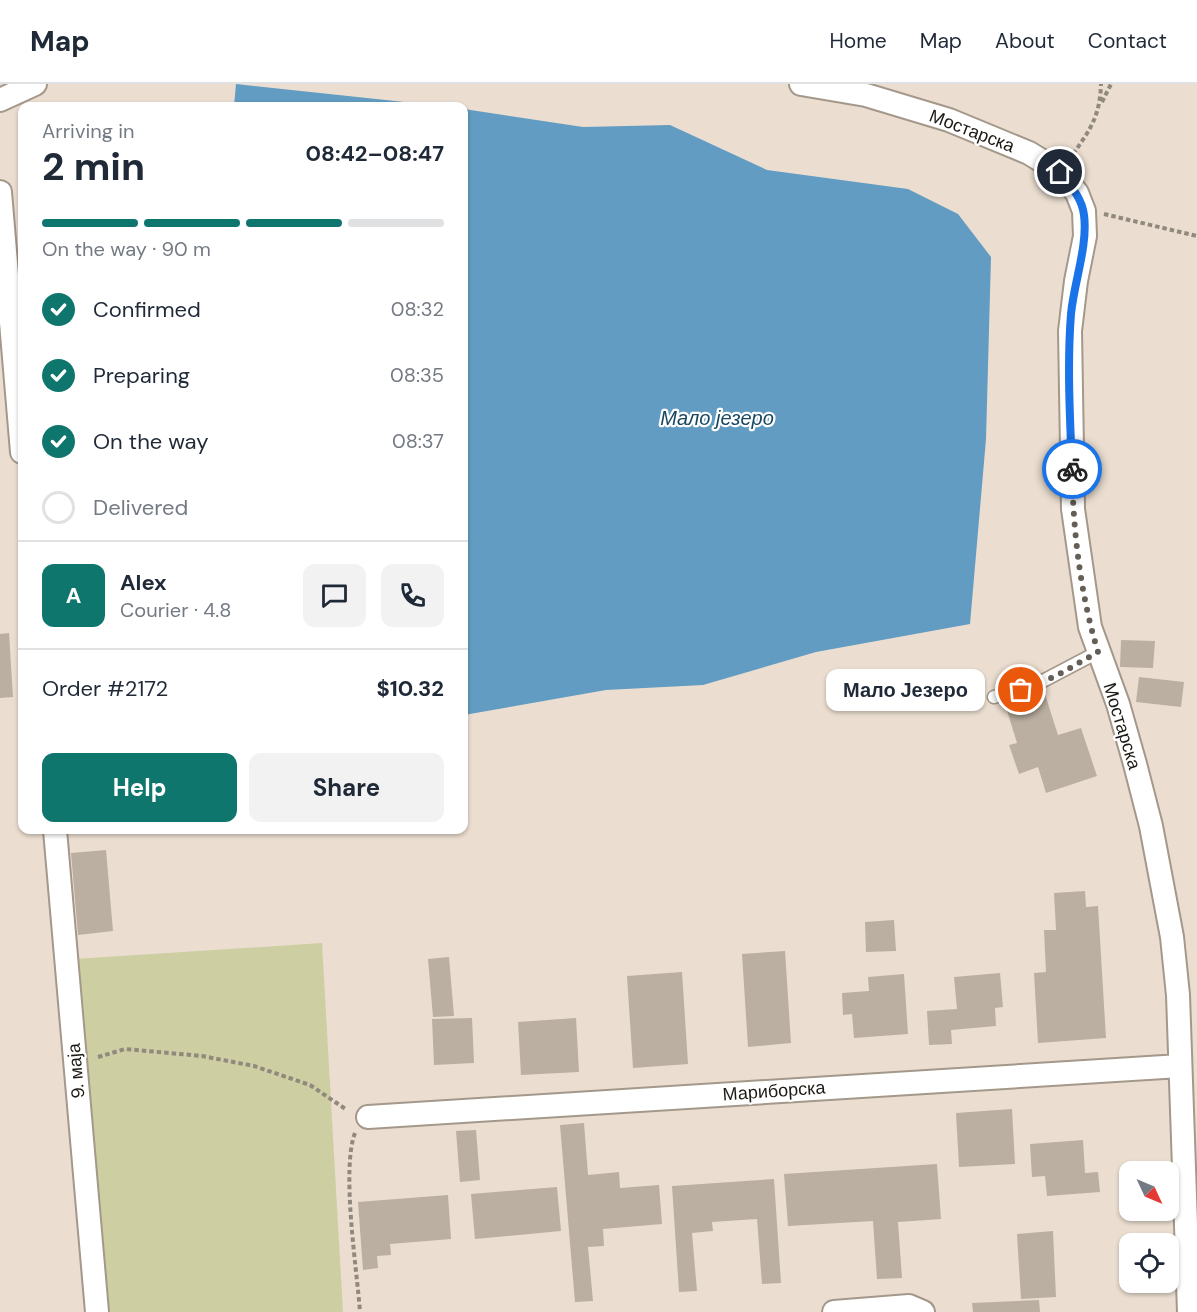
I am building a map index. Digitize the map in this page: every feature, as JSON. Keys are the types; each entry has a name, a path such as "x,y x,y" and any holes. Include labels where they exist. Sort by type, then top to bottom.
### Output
{"street":[{"path":"0,100 35,84"},
{"name":"Мостарска","path":"801,84 866,95 949,120 1029,153 1060,172 1077,194 1084,211 1085,236 1070,331 1073,508 1084,593 1098,652 1118,704 1151,826 1172,937 1188,1065 1189,1312"},
{"path":"0,192 18,405"},
{"name":"9. маја","path":"55,834 97,1312"},
{"name":"Мариборска","path":"368,1117 1188,1065"},
{"path":"834,1312 909,1306 923,1312"}],"lane":[{"path":"994,697 1040,683 1098,652"}],"path":[{"path":"1101,84 1101,105"},
{"path":"1060,172 1087,134 1111,84"},
{"path":"1084,211 1132,219 1197,236"},
{"path":"76,1074 94,1058 125,1049 202,1056 254,1066 310,1085 346,1109 368,1117 357,1128 351,1145 351,1201 360,1312"}],"green space":[{"path":"322,943 343,1312 106,1312 74,959"}],"water":[{"path":"236,84 405,102 234,102"},
{"name":"Мало језеро","path":"468,110 583,127 670,125 767,170 908,189 958,214 991,257 986,439 970,624 816,652 703,685 606,690 468,714"}],"building":[{"path":"9,633 13,697 0,698 0,634"},
{"path":"1121,640 1155,641 1153,668 1120,667"},
{"path":"1139,677 1184,682 1181,707 1136,702"},
{"path":"1044,691 1058,735 1081,728 1097,776 1046,793 1038,767 1019,774 1009,745 1017,743 1005,704"},
{"path":"106,850 113,931 78,935 71,853"},
{"path":"1085,891 1086,907 1098,906 1106,1038 1038,1043 1034,973 1046,972 1044,930 1056,930 1054,893"},
{"path":"894,920 896,951 866,952 865,922"},
{"path":"785,951 791,1043 748,1047 742,954"},
{"path":"449,957 454,1016 433,1017 428,959"},
{"path":"682,972 688,1064 633,1068 627,976"},
{"path":"1000,973 1003,1007 995,1008 996,1026 951,1030 952,1044 929,1045 927,1011 957,1009 954,977"},
{"path":"904,974 908,1034 854,1038 852,1014 843,1015 842,993 869,991 868,977"},
{"path":"472,1018 474,1063 434,1065 432,1019"},
{"path":"576,1018 579,1072 521,1075 518,1022"},
{"path":"1012,1109 1015,1164 959,1167 956,1113"},
{"path":"584,1123 588,1175 619,1172 620,1188 659,1185 662,1224 603,1229 604,1246 588,1247 593,1301 575,1302 560,1125"},
{"path":"476,1130 480,1180 460,1182 456,1131"},
{"path":"1083,1140 1085,1173 1098,1172 1100,1192 1047,1196 1045,1176 1032,1177 1030,1144"},
{"path":"937,1164 941,1219 898,1222 902,1278 877,1279 873,1221 788,1226 784,1174"},
{"path":"774,1179 781,1283 762,1284 757,1219 712,1222 713,1231 692,1233 697,1291 679,1292 672,1186"},
{"path":"557,1187 561,1231 475,1239 471,1194"},
{"path":"448,1195 451,1239 390,1244 391,1255 377,1256 378,1268 363,1270 358,1202"},
{"path":"1053,1231 1056,1297 1021,1299 1017,1234"},
{"path":"1039,1300 1040,1312 973,1312 972,1303"}],"way so far":[{"path":"1021,690 1056,676 1098,652 1090,627 1082,582 1073,508 1072,469"}],"place":[{"name":"Мало Језеро","path":"1021,690"}],"route":[{"path":"1060,172 1077,194 1084,211 1085,223 1070,331 1072,469"}]}
